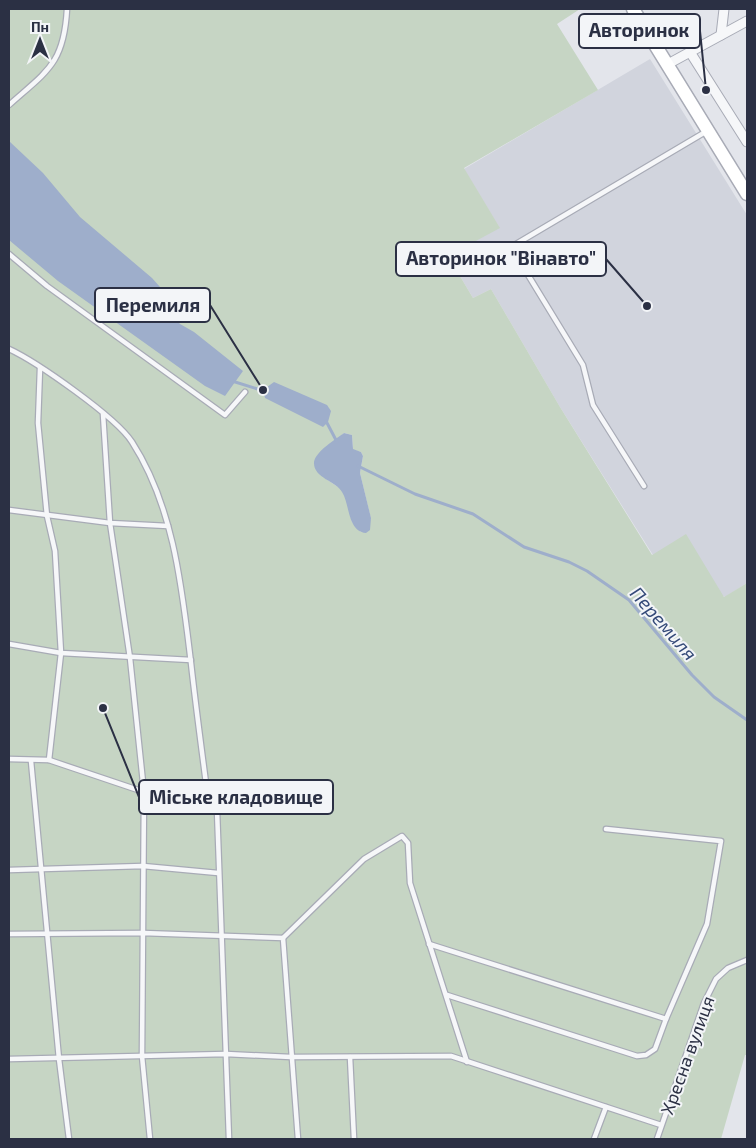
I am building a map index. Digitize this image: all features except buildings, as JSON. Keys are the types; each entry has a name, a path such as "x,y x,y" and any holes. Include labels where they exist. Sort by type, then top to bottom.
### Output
{"main road":[{"path":"633,9 747,194"}],"street":[{"path":"722,35 724,9"},
{"path":"668,64 747,21"},
{"path":"690,52 747,142"}],"lane":[{"path":"9,105 48,71 56,61 63,45 67,9"},
{"path":"644,486 593,404 583,365 512,247 708,130"},
{"path":"9,254 47,286 226,415 245,392"},
{"path":"9,349 40,368 103,414 131,440 150,476 168,526 183,595 208,798 217,810 230,1139"},
{"path":"40,368 37,409 47,516 55,550 61,654 49,760"},
{"path":"103,414 110,523 130,658 144,792 142,1056 150,1139"},
{"path":"9,510 110,523 168,526"},
{"path":"9,644 61,654 191,660"},
{"path":"9,759 49,760 144,792 208,798"},
{"path":"31,761 59,1059 69,1139"},
{"path":"447,994 637,1056 646,1055 655,1049 707,924 721,841 606,829"},
{"path":"9,934 143,933 282,938 364,859 402,836 408,843 410,882 467,1062"},
{"path":"9,870 143,866 218,873"},
{"path":"282,938 298,1139"},
{"path":"429,944 666,1019"},
{"name":"Хресна вулиця","path":"658,1139 708,995 716,979 728,968 747,960"},
{"path":"9,1059 226,1054 291,1057 451,1056 662,1125"},
{"path":"350,1057 354,1139"},
{"path":"594,1139 606,1107"}],"shaded area":[{"path":"650,59 747,215 747,583 725,597 653,555 560,407 491,289 473,298 448,256 499,227 464,169"}],"green space":[{"path":"9,9 580,9 557,24 598,90 464,168 500,228 448,256 473,298 491,289 560,407 652,555 686,534 724,597 747,583 747,1055 745,1055 721,1139 9,1139","holes":["344,433 352,435 353,450 361,452 363,456 360,473 371,519 361,532 352,522 346,497 341,489 326,479 316,459"]}],"water":[{"path":"9,141 43,173 80,217 152,278 176,305 174,317 180,324 194,332 243,371 225,396 205,386 58,281 9,240"},
{"path":"274,382 327,405 331,411 328,422 323,427 265,398 263,390"},
{"path":"344,433 352,435 353,449 361,452 363,456 360,473 371,518 370,530 366,533 360,531 352,522 345,497 339,488 321,476 315,467 314,462 318,454"}],"waterway":[{"name":"Перемиля","path":"232,381 267,392"},
{"name":"Перемиля","path":"326,421 337,442"},
{"name":"Перемиля","path":"358,466 415,494 473,514 524,547 569,562 587,571 629,600 692,675 714,697 747,720"}],"place":[{"name":"Авторинок","path":"706,90"},
{"name":"Авторинок \"Вінавто\"","path":"647,306"},
{"name":"Перемиля","path":"263,390"},
{"name":"Міське кладовище","path":"103,708"}]}
